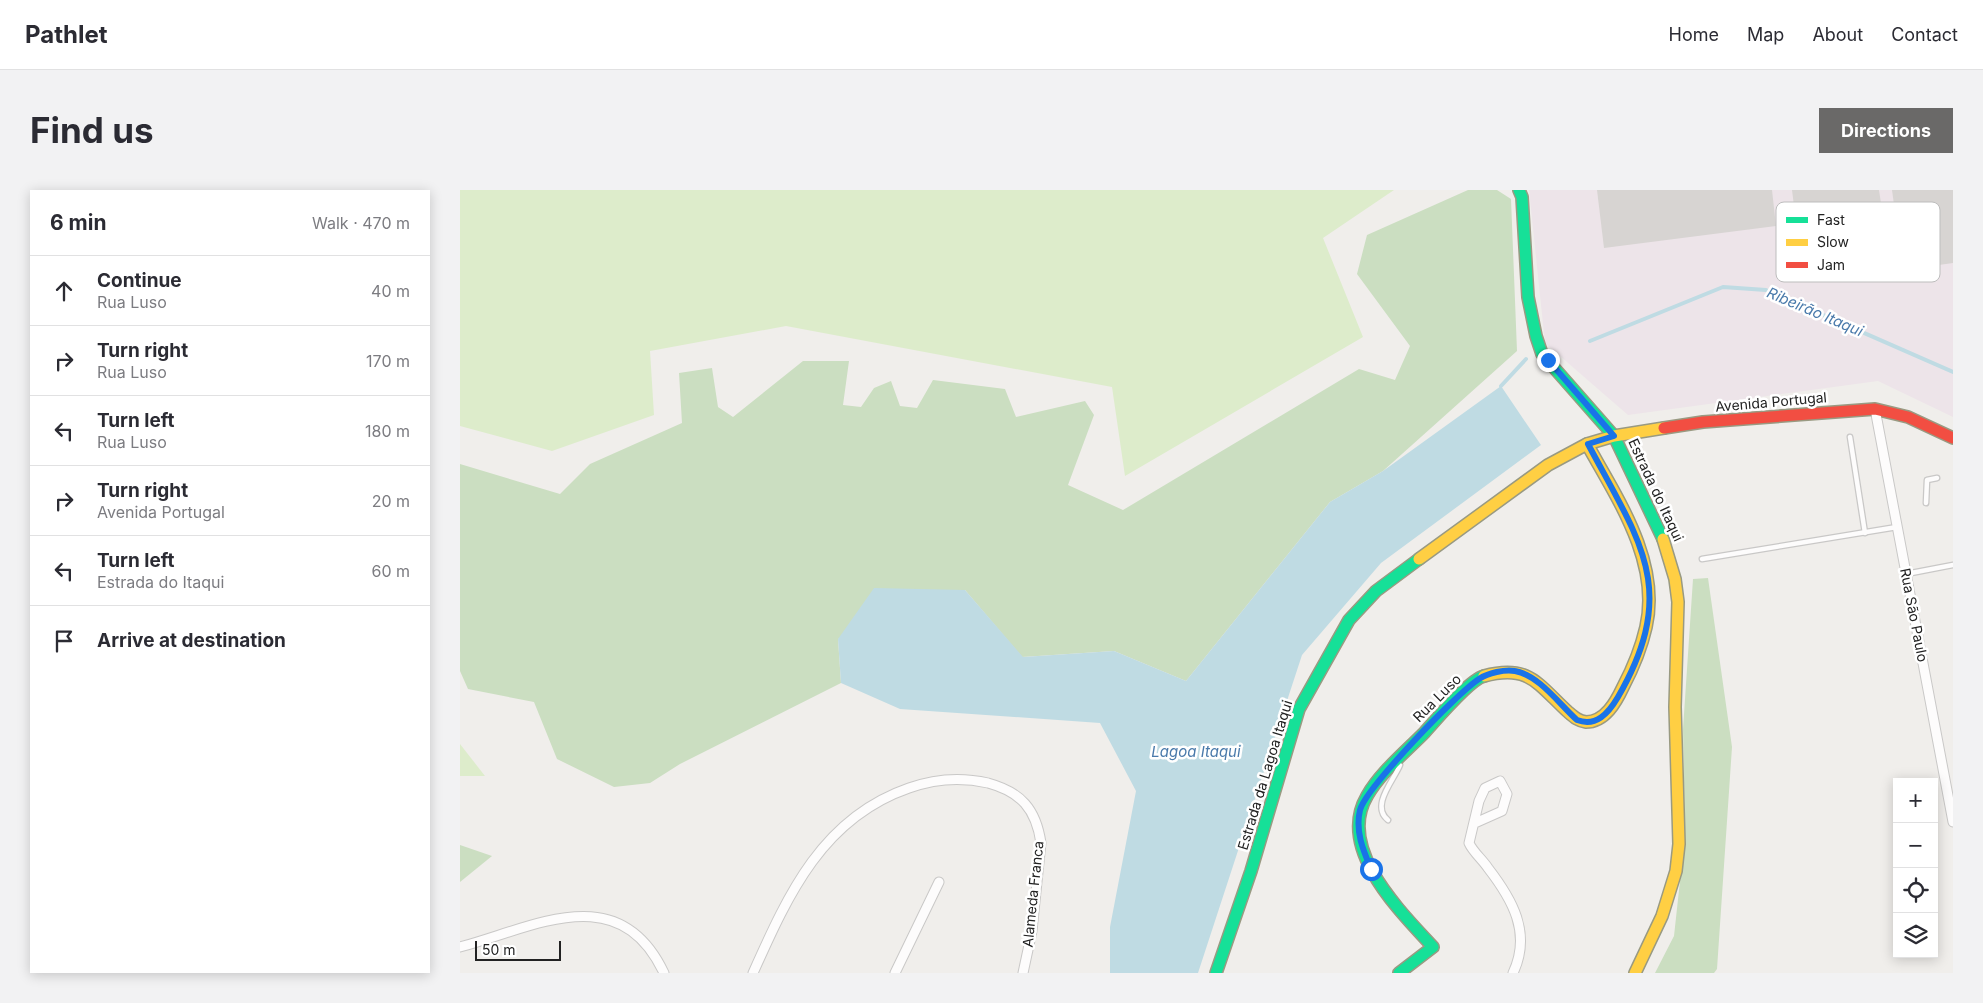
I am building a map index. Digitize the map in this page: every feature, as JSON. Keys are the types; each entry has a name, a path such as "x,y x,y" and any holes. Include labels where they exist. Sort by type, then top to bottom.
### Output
{"street":[{"name":"Estrada do Itaqui","path":"1519,190 1522,197 1532,321 1542,354 1614,436 1667,546 1675,579 1678,602 1674,707 1676,777 1680,811 1676,871 1662,916 1635,973"},
{"name":"Avenida Portugal","path":"1588,444 1614,436 1703,422 1875,409 1908,417 1953,438"},
{"name":"Rua São Paulo","path":"1875,409 1953,822"},
{"name":"Rua Luso","path":"1399,973 1433,947 1386,892 1371,869 1359,835 1359,821 1365,799 1373,786 1480,678 1498,672 1515,671 1529,676 1577,720 1586,724 1594,723 1601,718 1618,697 1642,647 1648,629 1651,601 1649,577 1631,526 1588,444"},
{"name":"Estrada da Lagoa Itaqui","path":"1216,973 1251,871 1299,709 1314,677 1349,620 1376,591 1502,497 1548,465 1588,444"},
{"name":"Alameda Franca","path":"753,973 792,892 826,844 862,810 884,796 922,783 960,779 981,782 1013,791 1023,800 1039,830 1041,843 1032,931 1023,973"},
{"path":"1474,823 1502,811 1507,794 1500,781 1485,788 1479,801 1470,836 1472,849 1501,885 1515,908 1519,924 1520,949 1513,973"},
{"path":"895,973 939,882"},
{"path":"460,947 572,915 598,916 615,921 644,943 656,956 664,973"}],"lane":[{"path":"1850,437 1865,533"},
{"path":"1926,503 1927,480 1936,478"},
{"path":"1702,559 1897,527"},
{"path":"1906,574 1953,565"},
{"path":"1388,820 1382,812 1382,801 1397,773 1405,752"}],"shaded area":[{"path":"1529,190 1953,190 1953,417 1878,381 1628,415 1545,343"}],"green space":[{"path":"460,190 1394,190 1323,238 1363,337 1125,476 1112,387 786,326 650,351 654,415 552,451 460,426"},
{"path":"1468,190 1497,190 1511,199 1517,351 1383,471 1330,502 1186,681 1114,651 1022,657 965,590 838,639 841,683 680,764 650,783 614,787 557,759 534,702 468,689 460,671 460,464 560,494 590,464 682,423 679,373 712,368 718,407 733,417 803,361 849,361 843,405 861,407 874,388 891,381 900,406 917,408 933,380 1005,389 1016,417 1085,401 1094,415 1068,485 1123,510 1359,369 1395,380 1410,346 1357,274 1367,235"},
{"path":"1708,578 1732,747 1717,969 1714,973 1655,973 1674,936 1685,835 1683,729 1693,579"},
{"path":"460,744 485,776 460,776"},
{"path":"460,845 492,856 460,882"}],"water":[{"name":"Lagoa Itaqui","path":"1501,386 1541,445 1381,563 1302,655 1198,973 1110,973 1110,927 1136,791 1100,723 900,709 841,683 838,639 874,588 965,590 1023,657 1114,651 1186,681 1330,502 1383,471"}],"building":[{"path":"1597,190 1772,190 1776,226 1604,248"},
{"path":"1792,190 1879,190 1881,202 1794,202"},
{"path":"1892,190 1953,190 1953,263 1940,265 1940,202 1894,202"}],"waterway":[{"name":"Ribeirão Itaqui","path":"1590,341 1723,287 1766,290 1953,372"},
{"name":"Ribeirão Itaqui","path":"1501,386 1526,359"}],"traffic: fast":[{"path":"1519,190 1522,197 1528,297 1536,336 1542,354 1614,436 1663,539"},
{"path":"1216,973 1251,871 1299,709 1349,620 1376,591 1419,559"},
{"path":"1399,973 1433,947 1404,916 1376,878 1366,858 1360,837 1360,816 1367,796 1385,771 1461,693 1484,676"}],"traffic: slow":[{"path":"1419,559 1548,465 1587,444 1614,436 1664,428"},
{"path":"1484,676 1511,672 1531,678 1574,717 1586,722 1599,719 1609,710 1617,699 1633,665 1646,627 1649,603 1647,579 1642,555 1623,508 1587,444"},
{"path":"1635,973 1662,916 1676,871 1679,844 1675,707 1678,602 1675,579 1663,539"}],"traffic: jam":[{"path":"1664,428 1703,422 1875,409 1908,417 1953,438"}],"route":[{"path":"1371,869 1359,835 1360,810 1365,799 1373,786 1405,752 1463,692 1480,678 1498,672 1515,671 1529,676 1577,720 1586,724 1594,723 1612,707 1642,647 1648,629 1651,601 1649,577 1631,526 1588,444 1614,436 1548,360"}]}
